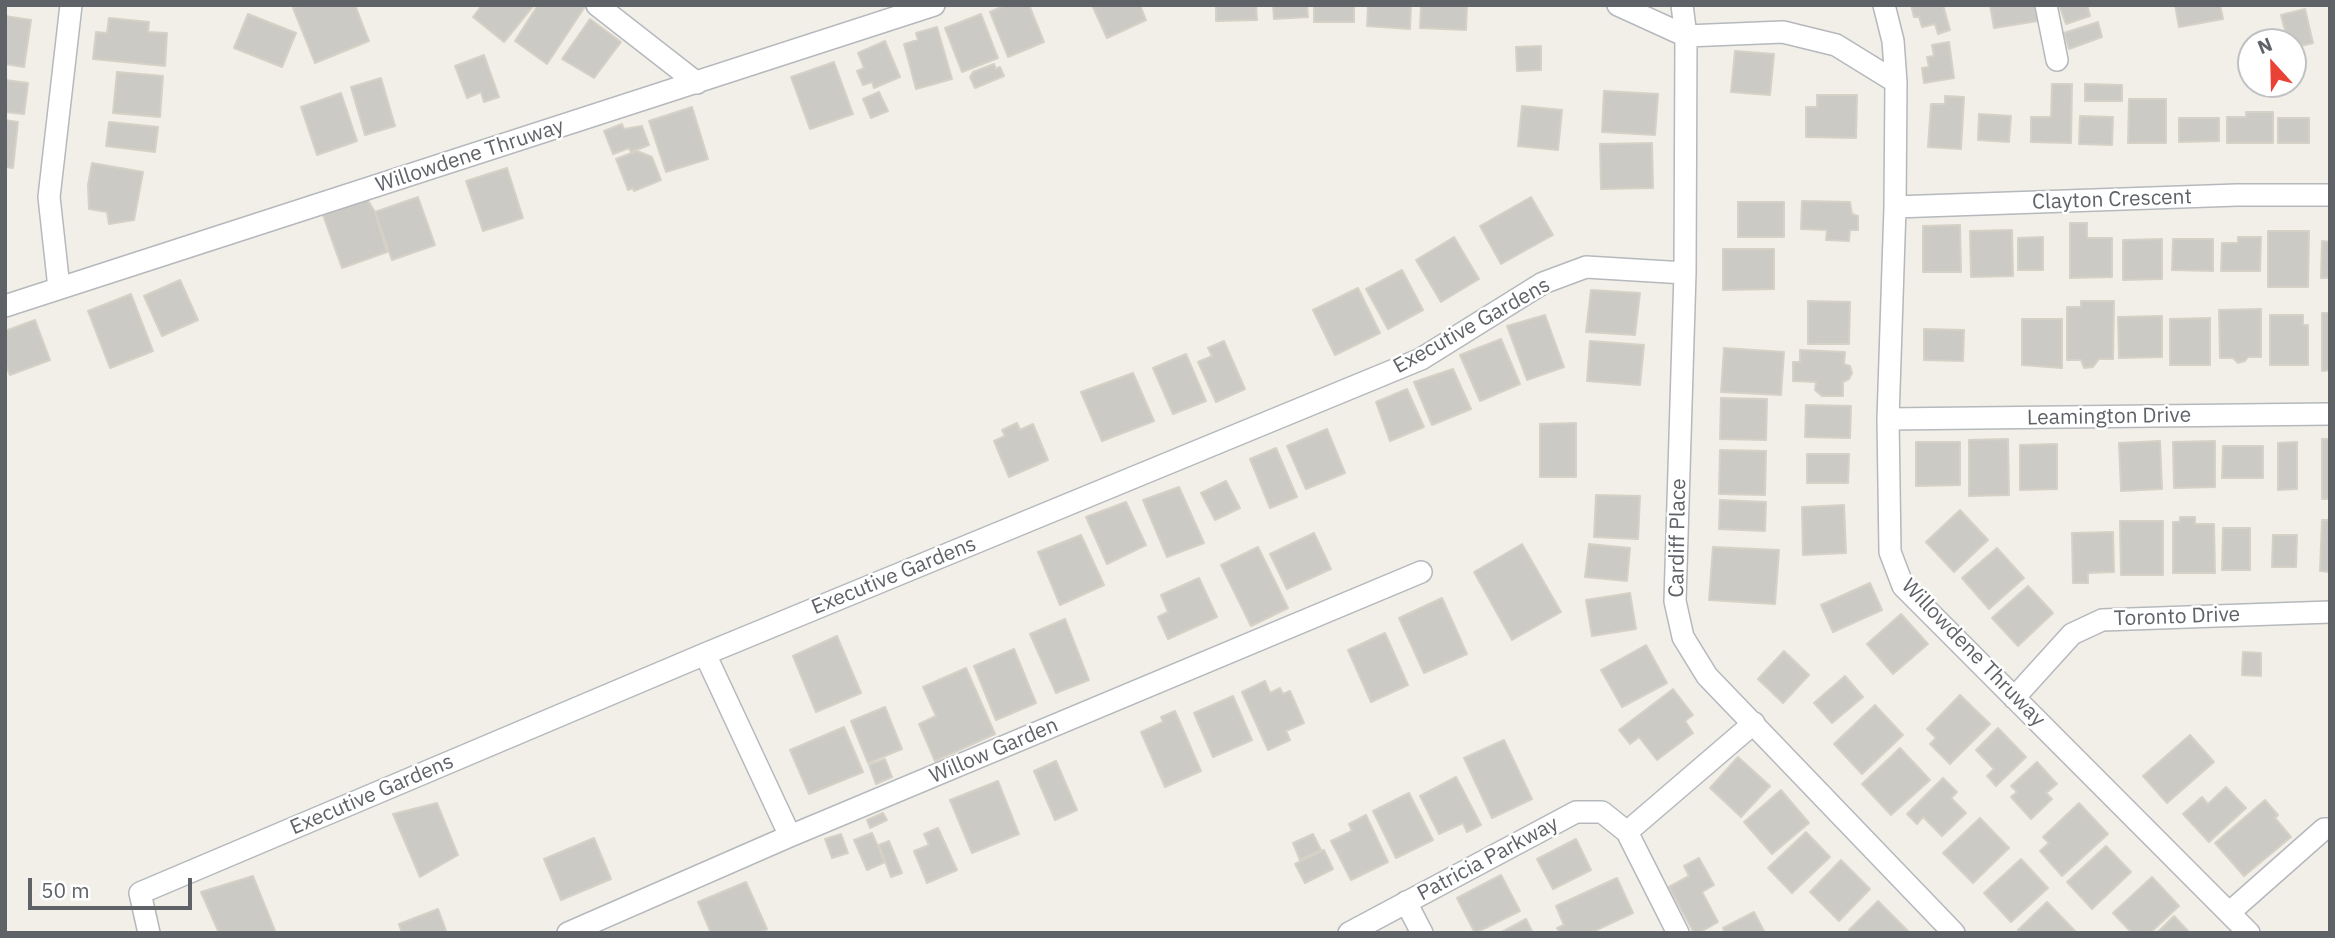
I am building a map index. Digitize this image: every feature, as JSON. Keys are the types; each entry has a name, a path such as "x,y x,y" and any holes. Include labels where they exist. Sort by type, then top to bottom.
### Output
{"street":[{"path":"59,288 49,197 71,5"},
{"path":"597,5 697,83"},
{"name":"Willowdene Thruway","path":"5,306 934,5"},
{"path":"1618,5 1686,36 1783,32 1836,45 1896,82"},
{"path":"1682,5 1686,36"},
{"name":"Willowdene Thruway","path":"1884,5 1893,41 1896,82 1888,419 1890,552 1903,586 2249,933"},
{"path":"2046,5 2057,60"},
{"name":"Cardiff Place","path":"1686,36 1685,273 1675,601 1683,636 1707,676 1954,933"},
{"name":"Clayton Crescent","path":"1895,207 2330,195"},
{"name":"Executive Gardens","path":"149,933 140,893 705,654 1421,359 1543,283 1586,267 1685,273"},
{"name":"Leamington Drive","path":"1888,419 2330,414"},
{"name":"Willow Garden","path":"568,933 790,836 1421,572"},
{"name":"Toronto Drive","path":"2014,698 2072,634 2102,620 2330,612"},
{"path":"705,654 790,836"},
{"path":"1678,933 1627,832 1754,723"},
{"name":"Patricia Parkway","path":"1349,933 1576,812 1602,812 1627,832"},
{"path":"2230,912 2324,829 2330,829"},
{"path":"1406,902 1422,933"}],"building":[{"path":"300,5 355,5 369,41 315,63 293,8"},
{"path":"482,5 534,5 504,42 473,17"},
{"path":"538,5 586,5 547,64 515,41"},
{"path":"1006,5 1029,5 1044,42 1008,57 990,12"},
{"path":"1092,5 1140,5 1146,20 1107,38"},
{"path":"1216,5 1256,5 1257,20 1216,21"},
{"path":"1273,5 1307,5 1308,17 1274,19"},
{"path":"1314,5 1354,5 1354,22 1314,22"},
{"path":"1368,5 1411,5 1410,29 1367,26"},
{"path":"1421,5 1467,5 1466,30 1420,28"},
{"path":"1911,5 1943,5 1950,30 1938,34 1935,24 1922,27 1919,17 1914,17"},
{"path":"1990,5 2035,5 2038,21 1994,28"},
{"path":"2059,5 2087,5 2090,16 2066,24"},
{"path":"2175,5 2220,5 2223,19 2179,27"},
{"path":"2305,9 2313,43 2307,44 2307,28 2284,28 2281,15"},
{"path":"248,14 296,33 282,67 234,48"},
{"path":"981,14 998,58 962,72 945,28"},
{"path":"5,16 31,20 24,67 5,64"},
{"path":"109,18 149,22 148,32 167,33 165,66 93,59 96,32 107,33"},
{"path":"590,19 621,42 594,78 562,59"},
{"path":"2098,22 2102,37 2069,49 2064,33"},
{"path":"937,27 952,79 916,89 904,44 918,40 916,33"},
{"path":"885,41 900,77 874,88 872,82 863,85 857,71 864,68 858,53"},
{"path":"1949,42 1954,78 1924,83 1922,68 1929,67 1927,57 1934,56 1932,45"},
{"path":"1541,46 1541,70 1517,71 1516,47"},
{"path":"1735,51 1774,54 1770,95 1731,92"},
{"path":"484,55 499,97 484,102 481,92 467,98 455,66"},
{"path":"834,62 853,114 810,129 791,77"},
{"path":"994,64 996,69 1000,67 1004,76 975,88 970,77 973,72"},
{"path":"117,72 163,76 160,117 113,113"},
{"path":"381,78 395,126 365,135 351,87"},
{"path":"5,80 28,83 24,114 5,112"},
{"path":"2052,84 2072,84 2071,143 2031,142 2031,117 2051,117"},
{"path":"2085,84 2122,85 2122,101 2085,101"},
{"path":"1604,91 1658,94 1655,135 1602,132"},
{"path":"879,92 888,111 871,118 863,99"},
{"path":"341,93 357,141 317,155 301,107"},
{"path":"1817,95 1857,95 1856,138 1806,137 1806,107 1817,107"},
{"path":"1945,96 1964,97 1961,149 1928,147 1931,104 1945,104"},
{"path":"2129,99 2166,99 2166,143 2128,143"},
{"path":"1522,106 1562,110 1558,150 1518,146"},
{"path":"692,107 708,159 666,172 649,121"},
{"path":"2246,112 2273,112 2273,143 2227,143 2227,117 2246,117"},
{"path":"1979,114 2011,116 2009,142 1978,140"},
{"path":"2080,116 2113,117 2112,145 2079,144"},
{"path":"2179,118 2219,118 2219,141 2179,142"},
{"path":"2278,118 2309,118 2309,143 2278,143"},
{"path":"5,120 18,122 13,168 5,167"},
{"path":"109,122 158,127 155,152 106,146"},
{"path":"622,124 624,129 642,126 649,145 631,152 629,148 613,154 604,131"},
{"path":"1652,143 1653,188 1601,189 1600,144"},
{"path":"637,151 652,157 661,180 634,191 633,188 628,190 616,159"},
{"path":"92,163 143,172 134,220 109,224 107,212 89,209 88,185"},
{"path":"507,168 523,218 483,231 466,181"},
{"path":"418,197 435,245 392,260 375,212"},
{"path":"1531,197 1553,235 1501,264 1480,226"},
{"path":"367,199 375,212 387,252 342,268 323,215"},
{"path":"1802,201 1850,202 1852,214 1858,216 1858,230 1850,230 1849,241 1826,240 1827,230 1801,229"},
{"path":"1738,202 1784,202 1784,237 1738,237"},
{"path":"2070,223 2087,223 2087,238 2112,238 2112,277 2070,278"},
{"path":"1960,225 1961,272 1923,272 1923,226"},
{"path":"2012,230 2013,276 1971,277 1970,231"},
{"path":"2268,231 2309,231 2308,287 2268,287"},
{"path":"1454,237 1479,279 1441,302 1416,260"},
{"path":"2043,237 2043,270 2018,270 2018,238"},
{"path":"2238,237 2261,237 2260,271 2221,271 2222,243 2238,243"},
{"path":"2162,239 2162,279 2123,280 2123,240"},
{"path":"2173,239 2213,239 2213,271 2172,270"},
{"path":"2322,241 2330,242 2330,278 2321,278"},
{"path":"1723,249 1774,249 1774,289 1723,290"},
{"path":"1402,270 1423,310 1388,329 1366,289"},
{"path":"180,280 198,320 162,336 144,296"},
{"path":"1358,288 1380,333 1335,355 1313,310"},
{"path":"1591,290 1640,293 1635,335 1586,332"},
{"path":"131,294 153,351 110,368 88,311"},
{"path":"1808,301 1850,302 1849,344 1808,344"},
{"path":"2081,301 2114,301 2113,359 2099,359 2093,367 2084,368 2081,360 2067,360 2067,307 2081,307"},
{"path":"2261,309 2261,357 2248,357 2238,363 2233,358 2220,358 2219,310"},
{"path":"2322,313 2330,313 2330,370 2322,371"},
{"path":"1545,315 1564,367 1527,380 1507,326"},
{"path":"2270,315 2303,315 2303,325 2308,325 2308,365 2270,365"},
{"path":"2162,316 2162,357 2119,358 2118,317"},
{"path":"2210,318 2210,365 2170,365 2170,319"},
{"path":"2022,319 2062,319 2062,368 2022,365"},
{"path":"35,320 50,360 10,375 5,363 5,331"},
{"path":"1924,329 1964,330 1963,361 1924,360"},
{"path":"1501,339 1520,384 1480,401 1460,355"},
{"path":"1224,341 1245,389 1216,402 1198,362 1212,356 1208,348"},
{"path":"1590,341 1644,345 1640,385 1587,381"},
{"path":"1724,348 1784,352 1781,395 1721,392"},
{"path":"1800,350 1845,352 1844,364 1850,366 1852,373 1849,379 1843,382 1843,396 1822,396 1815,390 1816,382 1793,381 1793,362 1800,362"},
{"path":"1186,354 1206,401 1173,414 1153,368"},
{"path":"1453,369 1471,409 1432,425 1414,382"},
{"path":"1133,373 1154,421 1102,441 1081,392"},
{"path":"1407,389 1424,427 1390,441 1376,402"},
{"path":"1721,398 1767,399 1766,440 1720,439"},
{"path":"1806,405 1851,406 1850,438 1805,437"},
{"path":"1017,423 1020,430 1033,424 1048,460 1009,477 994,441 1005,436 1002,430"},
{"path":"1576,423 1576,477 1540,477 1540,424"},
{"path":"1327,429 1345,473 1306,489 1287,446"},
{"path":"2008,439 2009,495 1969,496 1969,440"},
{"path":"2322,439 2330,439 2330,499 2322,499"},
{"path":"2160,441 2162,489 2121,491 2119,443"},
{"path":"2215,441 2215,487 2174,488 2173,442"},
{"path":"1916,442 1960,442 1960,485 1916,486"},
{"path":"2297,442 2297,489 2278,490 2278,443"},
{"path":"2057,444 2057,489 2020,490 2020,445"},
{"path":"2223,446 2263,446 2263,478 2222,478"},
{"path":"1276,448 1297,497 1270,508 1250,459"},
{"path":"1720,450 1766,451 1765,495 1719,494"},
{"path":"1807,454 1849,454 1848,483 1807,483"},
{"path":"1226,481 1240,508 1215,520 1201,493"},
{"path":"1179,487 1204,543 1167,557 1143,500"},
{"path":"1596,495 1640,496 1638,539 1594,537"},
{"path":"1720,500 1766,502 1765,531 1719,529"},
{"path":"1126,502 1146,545 1107,564 1086,517"},
{"path":"1844,505 1846,553 1803,555 1802,507"},
{"path":"1960,510 1988,540 1954,572 1926,542"},
{"path":"2180,517 2195,517 2195,524 2214,524 2215,573 2173,573 2173,522 2180,522"},
{"path":"2322,520 2330,520 2330,572 2320,571"},
{"path":"2120,521 2163,521 2163,575 2121,575"},
{"path":"2223,528 2250,528 2250,570 2222,570"},
{"path":"2113,532 2114,572 2088,573 2088,583 2073,583 2072,533"},
{"path":"1314,533 1331,569 1287,589 1270,554"},
{"path":"1081,535 1104,585 1060,605 1038,552"},
{"path":"2273,535 2297,535 2296,567 2272,567"},
{"path":"1522,544 1561,612 1512,640 1474,572"},
{"path":"1589,544 1630,548 1627,581 1585,577"},
{"path":"1258,547 1288,608 1251,626 1221,565"},
{"path":"1713,547 1779,550 1775,604 1709,600"},
{"path":"1997,548 2024,578 1989,609 1962,578"},
{"path":"1199,578 1217,617 1168,639 1158,617 1168,612 1161,595"},
{"path":"1870,583 1882,610 1833,632 1821,605"},
{"path":"2028,586 2053,613 2018,646 1992,618"},
{"path":"1630,593 1636,629 1592,636 1586,600"},
{"path":"1442,598 1467,654 1424,673 1399,618"},
{"path":"1901,614 1928,644 1893,674 1867,644"},
{"path":"1065,619 1089,680 1056,693 1030,634"},
{"path":"1385,633 1408,685 1371,702 1348,650"},
{"path":"837,636 861,693 816,712 793,656"},
{"path":"1646,645 1667,683 1622,707 1601,670"},
{"path":"1014,649 1036,703 996,720 974,666"},
{"path":"1784,651 1809,675 1783,703 1758,679"},
{"path":"2243,652 2261,653 2261,676 2242,675"},
{"path":"966,668 995,734 935,761 919,724 936,716 923,687"},
{"path":"1845,676 1863,697 1832,723 1814,703"},
{"path":"1265,681 1270,693 1280,688 1283,694 1290,691 1304,723 1286,731 1290,740 1268,750 1242,692"},
{"path":"1673,689 1693,715 1685,721 1693,733 1657,760 1639,737 1630,744 1619,730"},
{"path":"1960,695 1990,724 1950,764 1930,744 1936,738 1927,729"},
{"path":"1233,696 1252,740 1213,757 1194,713"},
{"path":"1875,705 1903,735 1862,774 1834,744"},
{"path":"885,707 902,749 868,763 851,721"},
{"path":"1175,711 1201,771 1165,787 1141,732 1163,722 1161,717"},
{"path":"844,727 863,772 809,794 790,750"},
{"path":"1998,728 2026,757 1996,786 1987,776 1994,769 1976,750"},
{"path":"2190,735 2214,762 2167,803 2143,776"},
{"path":"1504,740 1532,799 1492,818 1464,758"},
{"path":"1900,748 1930,780 1891,815 1862,784"},
{"path":"1738,757 1770,786 1741,817 1710,788"},
{"path":"885,759 892,777 876,784 869,765"},
{"path":"1056,761 1077,810 1055,820 1034,771"},
{"path":"2037,762 2057,784 2046,793 2052,799 2031,819 2011,797 2017,792 2011,786"},
{"path":"1456,777 1481,825 1467,832 1463,823 1439,834 1420,796"},
{"path":"1943,778 1957,792 1951,798 1966,813 1942,836 1923,817 1917,824 1907,814"},
{"path":"998,781 1019,834 972,853 950,800"},
{"path":"2226,787 2246,808 2209,842 2183,814 2202,797 2208,804"},
{"path":"1781,790 1809,823 1772,854 1744,822"},
{"path":"1409,793 1433,840 1396,858 1373,811"},
{"path":"2265,800 2278,815 2275,818 2291,837 2244,876 2215,843"},
{"path":"437,803 458,855 420,877 393,814"},
{"path":"2079,803 2108,834 2062,876 2040,851 2049,843 2043,837"},
{"path":"883,813 887,820 870,828 867,820"},
{"path":"1366,815 1388,862 1351,880 1331,841 1352,831 1349,824"},
{"path":"1980,818 2009,848 1973,883 1943,853"},
{"path":"938,828 957,870 927,883 914,851 929,845 924,834"},
{"path":"1806,832 1830,857 1792,893 1768,868"},
{"path":"872,833 885,862 867,870 854,840"},
{"path":"841,834 848,853 832,858 825,839"},
{"path":"1313,834 1321,850 1300,860 1293,843"},
{"path":"594,838 611,879 561,900 544,859"},
{"path":"1576,839 1591,870 1553,889 1537,859"},
{"path":"889,841 902,873 891,877 879,845"},
{"path":"2106,846 2131,872 2092,909 2067,882"},
{"path":"1324,850 1333,869 1305,883 1295,864"},
{"path":"1699,858 1714,885 1702,892 1718,922 1694,933 1669,887 1689,876 1684,866"},
{"path":"2021,859 2048,888 2011,922 1984,893"},
{"path":"1841,860 1870,889 1839,921 1810,892"},
{"path":"1501,875 1520,911 1475,933 1457,898"},
{"path":"253,876 276,933 219,933 201,892"},
{"path":"2152,877 2179,906 2150,933 2132,933 2113,913"},
{"path":"1617,878 1633,913 1590,933 1560,933 1557,928 1564,925 1556,906"},
{"path":"746,882 767,929 759,933 711,933 698,902"},
{"path":"1878,901 1908,931 1906,933 1852,933 1849,930"},
{"path":"2047,902 2077,933 2021,933 2018,930"},
{"path":"438,909 447,933 402,933 399,924"},
{"path":"1754,912 1765,933 1725,933 1723,928"},
{"path":"2174,916 2188,931 2186,933 2157,933"},
{"path":"1526,919 1533,933 1500,933"}]}
